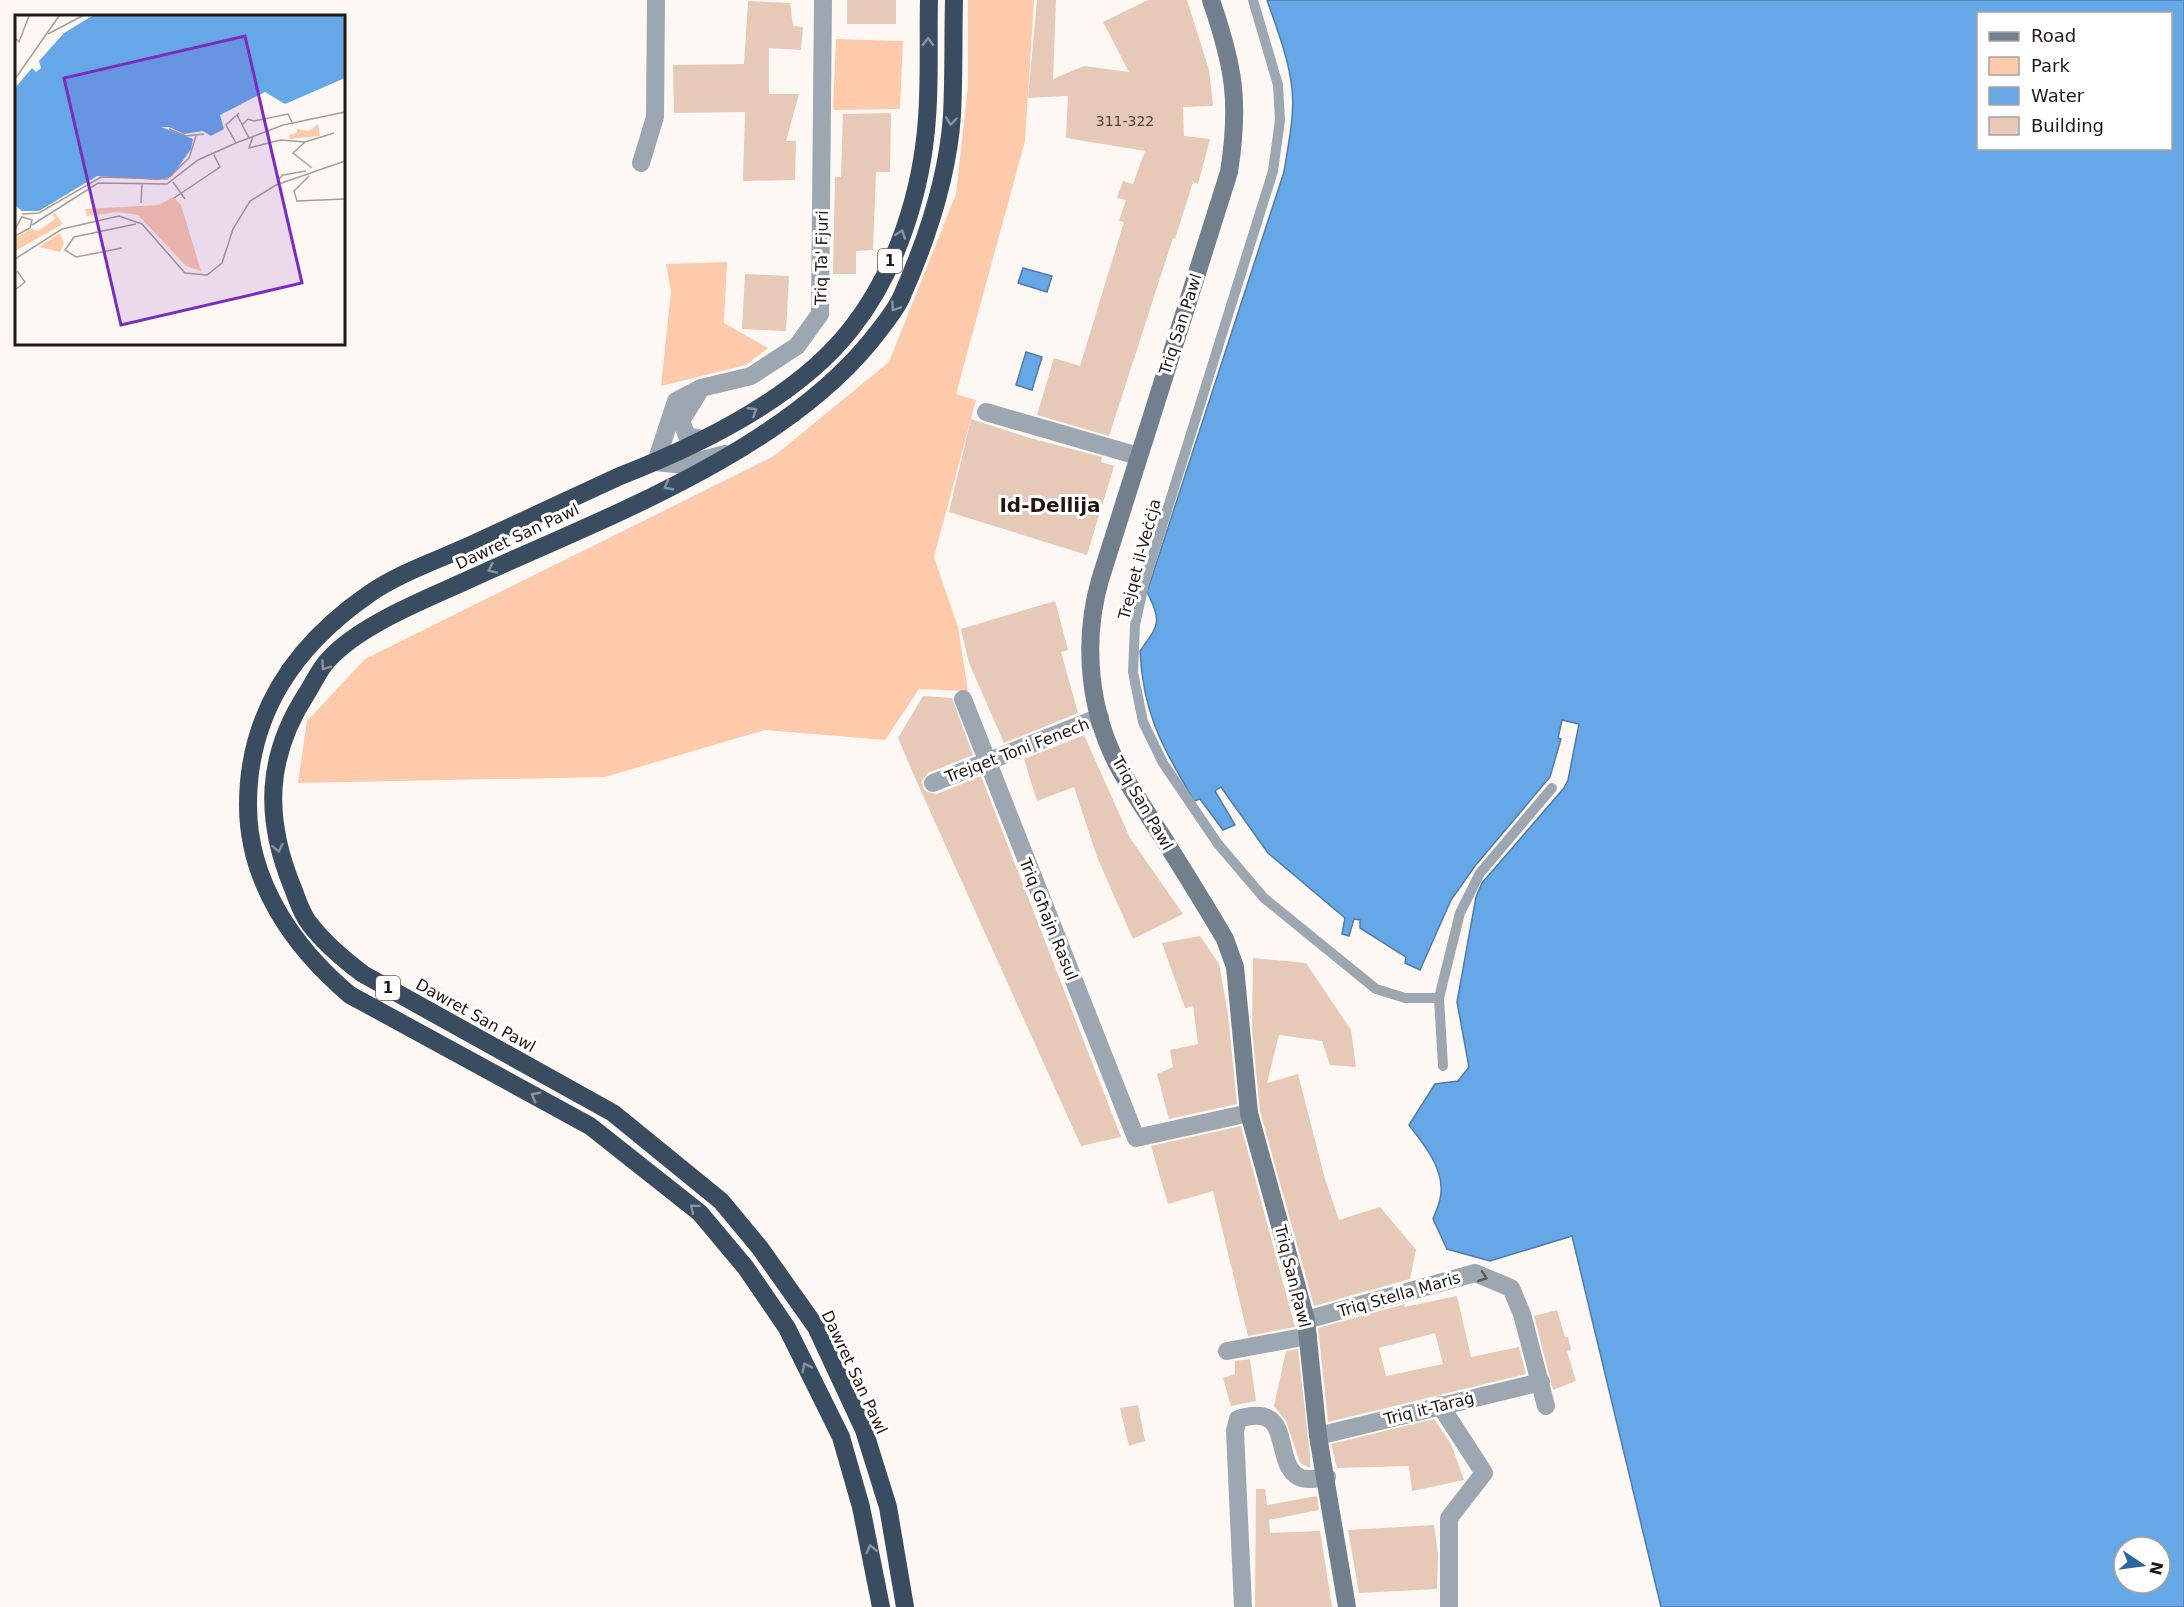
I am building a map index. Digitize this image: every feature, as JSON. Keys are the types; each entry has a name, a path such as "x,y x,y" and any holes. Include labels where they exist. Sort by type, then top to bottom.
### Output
{"highway":[{"name":"Dawret San Pawl","path":"881,1607 861,1507 841,1437 787,1328 746,1268 700,1213 590,1126 350,995 322,972 290,935 256,864 248,823 248,781 255,741 278,684 312,640 369,594 395,580 656,462 733,423 806,374 850,330 878,292 915,193 927,118 929,0"},
{"name":"Dawret San Pawl","path":"905,1607 888,1507 864,1430 816,1328 760,1248 721,1201 613,1113 363,974 336,953 307,921 280,855 273,820 274,783 278,750 289,721 329,659 399,612 645,499 739,450 797,412 868,343 900,301 938,192 952,118 954,0"}],"street":[{"path":"641,163 655,117 656,0"},
{"name":"Triq Ta' Fjuri","path":"656,462 676,402 701,388 751,376 797,346 820,314 823,0"},
{"name":"Triq San Pawl","path":"1211,0 1225,41 1235,86 1235,132 1231,162 1095,598 1089,660 1093,693 1120,769 1225,939 1235,967 1249,1113 1307,1328 1318,1436 1327,1477 1347,1607"},
{"path":"701,388 681,421 687,436 702,439"},
{"path":"986,412 1138,456"},
{"name":"Dawret San Pawl","path":"656,462 683,465 739,450"},
{"name":"Triq Għajn Rasul","path":"963,699 1136,1138 1249,1113"},
{"name":"Trejqet Toni Fenech","path":"933,783 1100,717"},
{"name":"Triq Stella Maris","path":"1227,1350 1307,1328 1475,1273 1511,1288 1522,1314 1546,1406"},
{"name":"Triq it-Taraġ","path":"1318,1436 1540,1382"},
{"path":"1440,1406 1484,1473 1449,1518 1449,1607"},
{"path":"1243,1607 1235,1431 1238,1419 1253,1414 1266,1417 1276,1426 1291,1471 1304,1479 1327,1477"}],"lane":[{"name":"Trejqet il-Veċċja","path":"1253,0 1278,85 1280,120 1273,171 1141,595 1135,625 1133,672 1143,722 1163,763 1218,844 1264,898 1377,989 1405,998 1438,998"},
{"path":"1443,1066 1438,998 1460,913 1475,883 1552,788"},
{"path":"902,1586 915,1607"}],"green space":[{"path":"968,0 1034,0 1025,141 956,394 976,400 934,557 958,627 968,691 919,689 885,740 765,730 605,777 298,783 307,721 365,659 774,456 889,362 956,194 968,86"},
{"path":"836,39 903,41 900,109 833,110"},
{"path":"727,262 724,323 768,348 746,365 661,386 671,291 666,264"}],"water":[{"path":"1267,0 2184,0 2184,1607 1661,1607 1572,1236 1490,1261 1447,1249 1433,1219 1441,1195 1439,1174 1431,1156 1409,1125 1435,1084 1458,1081 1469,1067 1457,1002 1476,897 1482,883 1564,788 1568,780 1579,724 1562,720 1558,738 1561,739 1550,777 1475,866 1451,900 1420,970 1405,963 1406,957 1360,928 1360,920 1354,919 1349,936 1342,934 1345,918 1268,853 1221,787 1215,791 1235,825 1223,830 1200,799 1194,801 1156,730 1145,694 1142,674 1140,651 1155,629 1156,623 1155,610 1147,592 1284,172 1292,120 1293,99 1290,78"},
{"path":"1023,268 1052,276 1047,292 1018,283"},
{"path":"1026,352 1042,357 1032,390 1016,385"}],"building":[{"path":"847,0 896,0 896,24 847,24"},
{"path":"1037,0 1056,0 1053,79 1084,66 1129,72 1103,22 1148,0 1187,0 1209,70 1213,106 1183,107 1184,136 1210,139 1198,184 1193,182 1175,239 1173,238 1109,436 1037,415 1054,358 1080,366 1124,222 1119,221 1126,200 1117,198 1123,181 1133,184 1145,151 1066,138 1068,96 1028,98"},
{"path":"748,1 790,3 793,26 803,27 801,50 769,48 769,94 799,94 786,141 796,141 795,180 743,181 745,112 674,113 673,65 744,64"},
{"path":"891,113 890,172 876,172 873,250 856,251 856,274 833,274 835,177 841,177 843,114"},
{"path":"745,274 789,276 786,331 742,329"},
{"path":"971,419 1030,438 1102,457 1101,462 1114,466 1087,555 949,512"},
{"path":"1055,601 1068,650 1061,652 1078,713 1004,743 969,663 961,629"},
{"path":"923,696 952,698 973,755 928,773 922,781 923,788 927,792 937,794 981,776 1121,1137 1081,1146 916,780 898,738"},
{"path":"1084,735 1130,838 1183,914 1133,939 1097,857 1074,787 1037,801 1024,759"},
{"path":"1200,936 1219,964 1228,1014 1237,1104 1169,1119 1157,1074 1173,1067 1170,1050 1198,1044 1193,1006 1185,1008 1162,943"},
{"path":"1253,958 1306,963 1351,1030 1356,1067 1330,1065 1322,1041 1279,1035 1267,1083 1298,1074 1325,1179 1339,1220 1380,1207 1416,1250 1410,1279 1314,1306 1260,1111 1252,1030"},
{"path":"1241,1126 1295,1327 1248,1336 1213,1191 1168,1204 1151,1146"},
{"path":"1457,1296 1471,1357 1519,1347 1526,1374 1328,1422 1318,1328 1405,1304 1404,1307","holes":["1435,1333 1443,1364 1386,1376 1379,1348"]},
{"path":"1557,1310 1565,1337 1568,1337 1571,1350 1567,1351 1576,1381 1553,1390 1534,1316"},
{"path":"1298,1349 1310,1468 1300,1463 1286,1421 1274,1406 1286,1351"},
{"path":"1250,1359 1256,1401 1231,1406 1223,1378 1235,1374 1235,1361"},
{"path":"1138,1405 1145,1441 1129,1446 1120,1408"},
{"path":"1434,1419 1451,1444 1464,1480 1412,1491 1409,1466 1337,1468 1331,1444"},
{"path":"1256,1489 1265,1489 1267,1505 1317,1496 1319,1510 1269,1520 1270,1533 1320,1531 1332,1607 1255,1607"},
{"path":"1434,1525 1438,1554 1437,1589 1359,1593 1348,1530"}],"district":[{"name":"Id-Dellija","path":"1050,505"}]}
